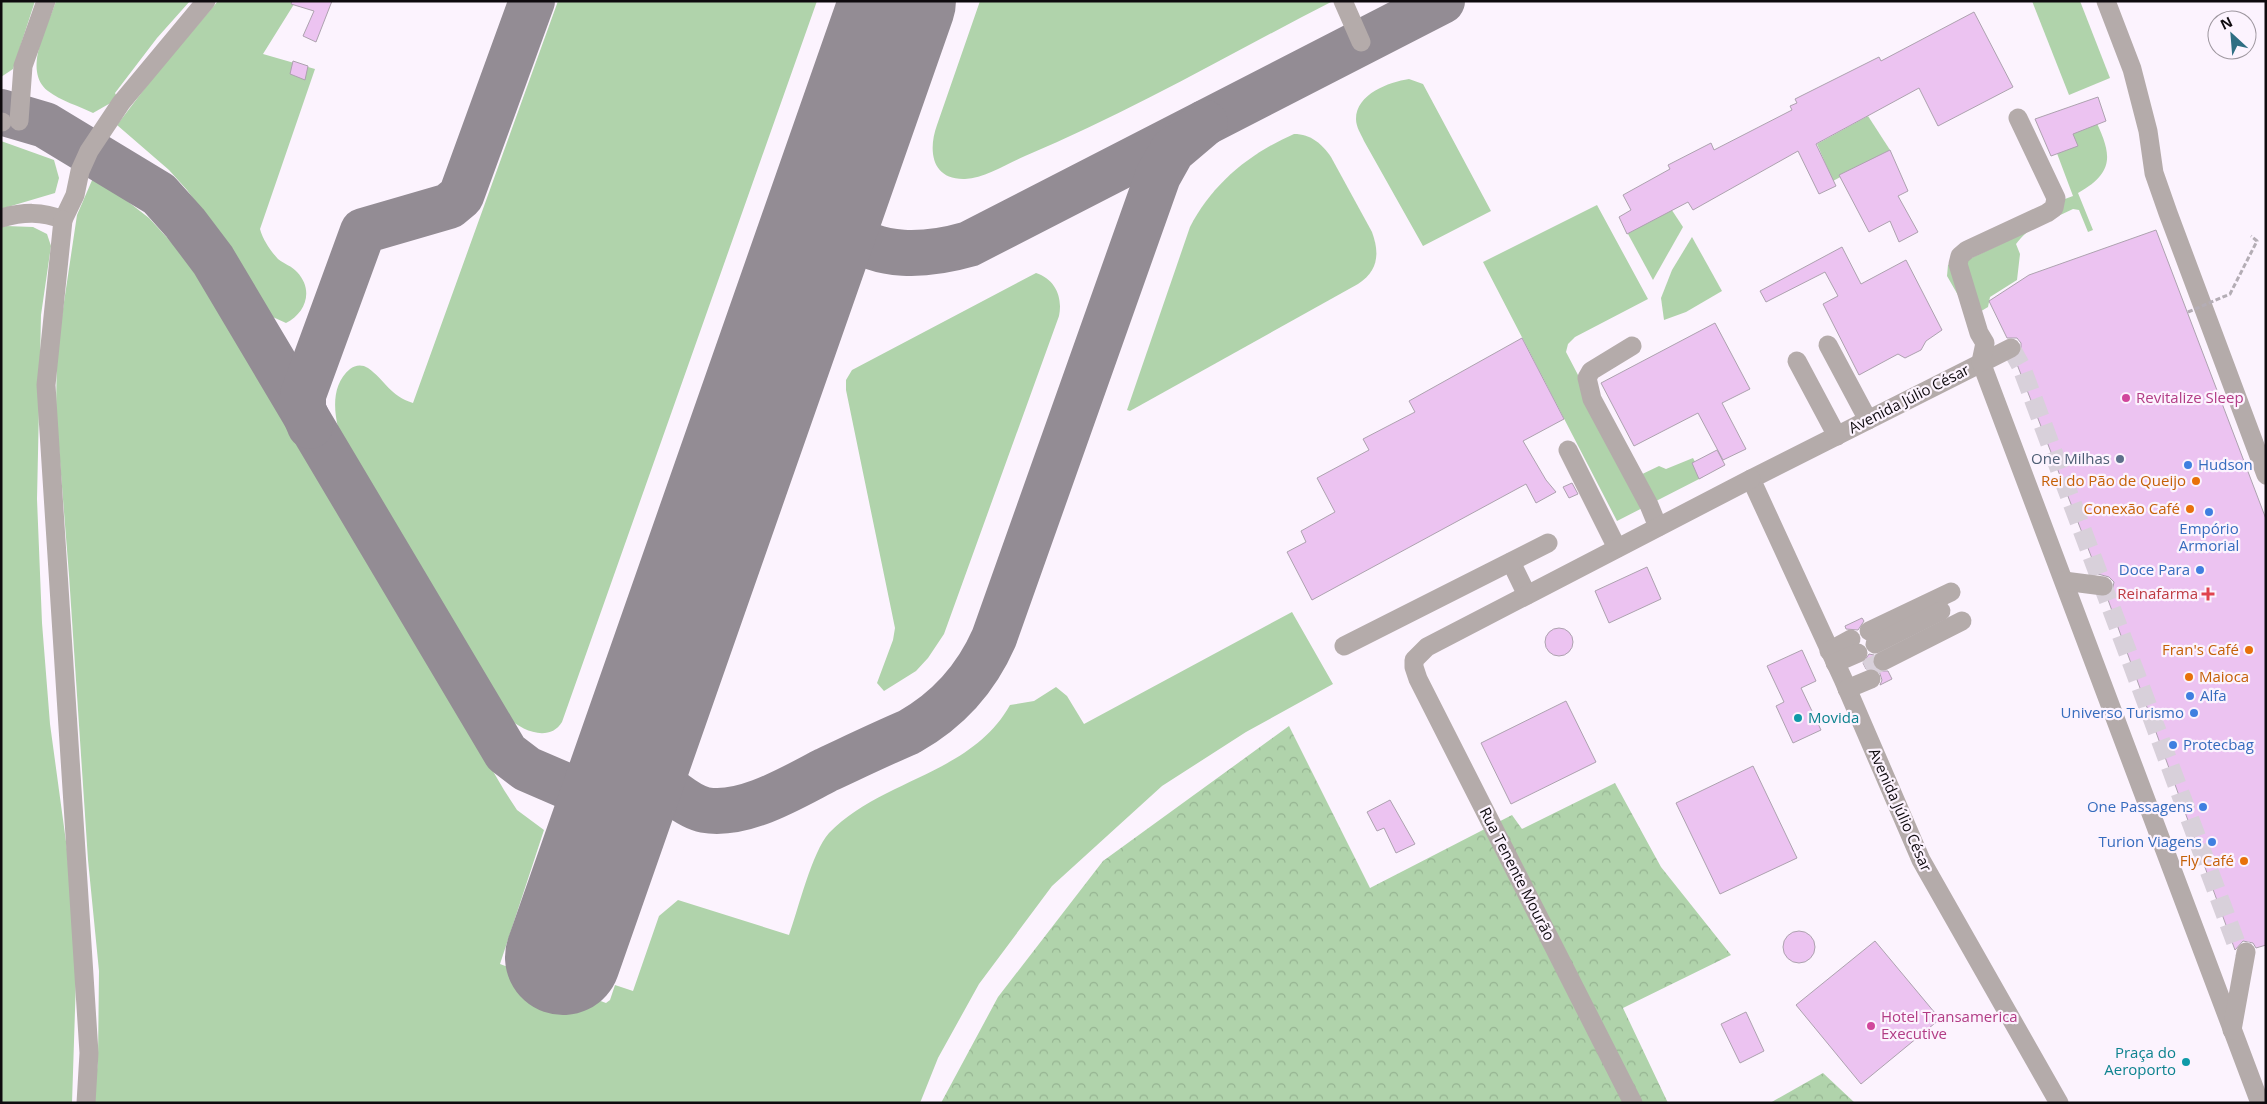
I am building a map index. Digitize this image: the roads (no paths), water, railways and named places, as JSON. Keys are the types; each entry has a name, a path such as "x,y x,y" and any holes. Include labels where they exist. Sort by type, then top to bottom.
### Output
{"street":[{"path":"7,122 23,66 46,1"},
{"path":"86,1103 89,1053 46,385 63,220 75,196 80,171 89,151 121,103 206,1"},
{"path":"1343,1 1361,42"},
{"path":"2106,1 2132,69 2148,131 2154,173 2266,475"},
{"path":"1981,362 1985,343 1958,264 1960,256 1967,250 2048,213 2054,208 2056,198 2018,118"},
{"path":"1,218 16,214 46,213 63,220"},
{"path":"1632,346 1592,370 1587,378 1592,399 1649,505 1658,527"},
{"path":"1828,346 1868,420"},
{"path":"1981,362 2011,348"},
{"path":"1797,361 1837,436"},
{"name":"Avenida Júlio César","path":"2060,1103 1921,860 1751,479 1981,362 2260,1103"},
{"path":"1568,450 1617,548"},
{"path":"1511,562 1527,595 1751,479"},
{"path":"1716,497 1742,498 1767,513"},
{"path":"1344,646 1548,543"},
{"path":"2064,581 2103,586"},
{"name":"Rua Tenente Mourão","path":"1527,595 1427,646 1414,660 1414,668 1418,680 1633,1103"},
{"path":"1872,638 1953,598"},
{"path":"1886,666 1965,626"},
{"path":"1838,671 1862,660 1838,671"},
{"path":"2232,1031 2246,952"}],"tunnel":[{"path":"2011,348 2021,366 2236,943 2246,952"},
{"path":"1866,669 1883,661"}],"place":[{"name":"Revitalize Sleep","path":"2126,398"},
{"name":"One Milhas","path":"2120,459"},
{"name":"Hudson","path":"2188,465"},
{"name":"Rei do Pão de Queijo","path":"2196,481"},
{"name":"Conexão Café","path":"2190,509"},
{"name":"Empório Armorial","path":"2209,512"},
{"name":"Doce Para","path":"2200,570"},
{"name":"Reinafarma","path":"2208,594"},
{"name":"Fran's Café","path":"2249,650"},
{"name":"Maioca","path":"2189,677"},
{"name":"Alfa","path":"2190,696"},
{"name":"Universo Turismo","path":"2194,713"},
{"name":"Movida","path":"1798,718"},
{"name":"Protecbag","path":"2173,745"},
{"name":"One Passagens","path":"2203,807"},
{"name":"Turion Viagens","path":"2212,842"},
{"name":"Fly Café","path":"2244,861"},
{"name":"Hotel Transamerica Executive","path":"1871,1026"},
{"name":"Praça do Aeroporto","path":"2186,1062"}]}
